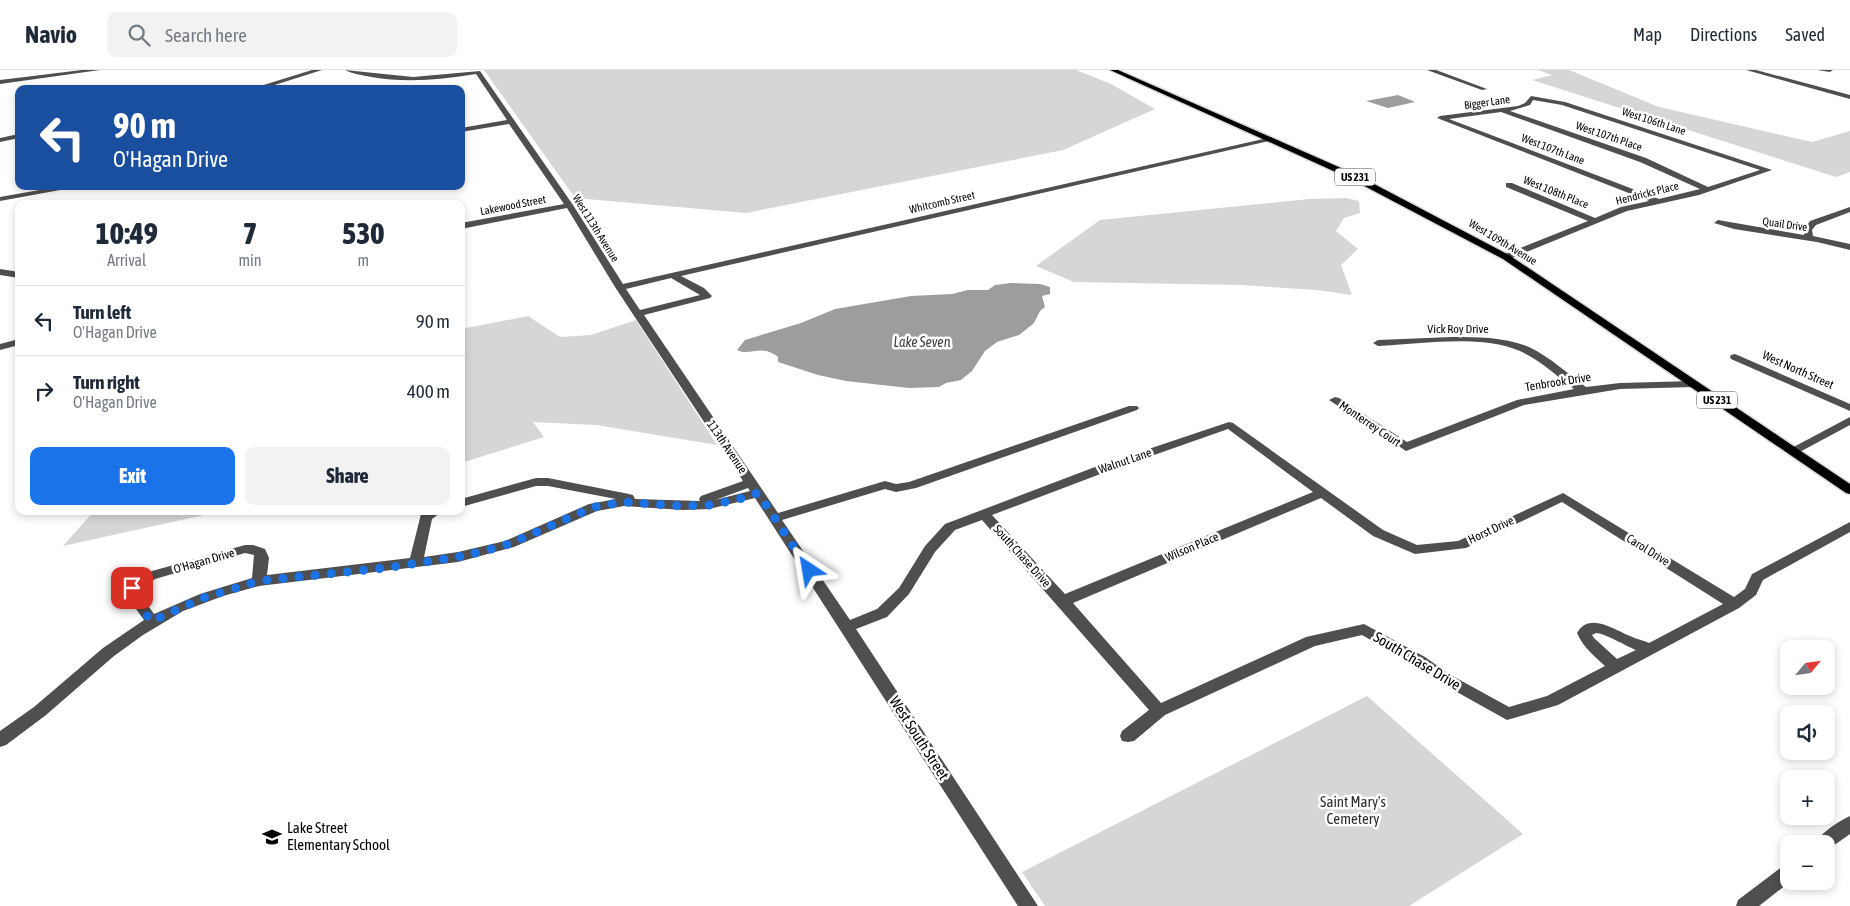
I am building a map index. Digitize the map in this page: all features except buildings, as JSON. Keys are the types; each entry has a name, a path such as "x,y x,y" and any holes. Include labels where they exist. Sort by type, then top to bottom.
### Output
{"main road":[{"name":"West 109th Avenue","path":"1113,70 1390,194 1506,257 1850,490"}],"street":[{"path":"0,82 97,70"},
{"path":"268,85 319,70"},
{"path":"348,70 375,77 416,80 477,71"},
{"path":"1430,70 1484,88"},
{"path":"1749,70 1850,97"},
{"path":"1820,70 1830,70"},
{"name":"West 113th Avenue","path":"477,71 569,205 620,287 695,400"},
{"name":"Bigger Lane","path":"1440,118 1501,110 1528,104 1531,98"},
{"name":"West 106th Lane","path":"1531,98 1563,103 1768,170"},
{"name":"West 107th Place","path":"1501,110 1643,160 1706,189"},
{"name":"West 107th Lane","path":"1440,118 1658,201"},
{"path":"465,129 512,121"},
{"path":"0,140 15,137"},
{"name":"Whitcomb Street","path":"620,287 1270,139"},
{"name":"Hendricks Place","path":"1506,257 1624,209 1706,189 1768,170"},
{"name":"West 108th Place","path":"1509,184 1550,204 1594,220"},
{"path":"0,199 54,190"},
{"name":"Lakewood Street","path":"465,225 569,205"},
{"path":"1809,238 1808,230 1812,223 1850,209"},
{"name":"Quail Drive","path":"1718,223 1738,228 1809,238 1850,247"},
{"path":"0,272 15,274"},
{"path":"639,313 707,296 700,290 672,275"},
{"name":"Vick Roy Drive","path":"1378,343 1482,340 1504,343 1529,352 1584,391"},
{"path":"0,347 15,343"},
{"name":"West North Street","path":"1736,357 1850,408"},
{"name":"Tenbrook Drive","path":"1406,448 1521,402 1554,394 1620,386 1694,384"},
{"name":"113th Avenue","path":"695,400 809,570"},
{"name":"Monterrey Court","path":"1335,400 1406,448"},
{"path":"775,518 886,485 896,488 912,485 1133,408"},
{"path":"1792,451 1850,420"},
{"name":"Walnut Lane","path":"847,627 882,613 904,591 930,549 950,527 1099,470 1229,425 1378,533 1415,550"},
{"path":"465,502 536,482 548,482 650,503"},
{"path":"0,740 40,711 88,668 152,621 203,598 259,581 458,557 509,544 594,507 624,502 689,506 736,500 754,488"},
{"path":"585,489 588,502 594,507"},
{"name":"Wilson Place","path":"1063,601 1322,493"},
{"name":"Horst Drive","path":"1415,550 1461,544 1563,497"},
{"name":"Carol Drive","path":"1563,497 1734,604"},
{"name":"South Chase Drive","path":"984,514 1159,711"},
{"path":"416,563 426,517 430,515"},
{"name":"South Chase Drive","path":"1128,736 1159,711 1311,641 1364,629 1507,714 1552,701 1734,604 1751,592 1757,577 1850,526"},
{"name":"O'Hagan Drive","path":"152,621 132,594 132,588 150,576 245,549 253,549 260,552 262,558 259,581"},
{"name":"West South Street","path":"809,570 1029,906"},
{"path":"1616,668 1601,651 1586,640 1584,632 1592,628 1606,628 1624,639 1648,649"},
{"path":"1835,836 1850,824"},
{"path":"1745,906 1780,879"}],"green space":[{"path":"484,70 1076,70 1111,84 1155,109 1063,150 746,213 575,198"},
{"path":"1538,70 1569,70 1659,107 1812,142 1850,131 1850,172 1836,177 1532,80 1552,75"},
{"path":"1346,198 1359,201 1360,213 1344,218 1336,231 1358,249 1341,265 1352,295 1317,290 1241,285 1074,282 1036,266 1100,220 1309,199"},
{"path":"528,316 560,337 591,335 636,320 717,445 596,425 533,422 544,437 465,462 465,328"},
{"path":"90,515 204,515 63,546"},
{"name":"Saint Mary's Cemetery","path":"1367,696 1523,834 1409,906 1045,906 1022,872"}],"water":[{"path":"1398,95 1415,102 1388,108 1366,101"},
{"name":"Lake Seven","path":"1011,283 1040,284 1050,287 1050,294 1042,296 1045,307 1040,311 1034,323 1019,335 997,342 985,351 972,371 961,380 946,383 939,387 909,388 846,381 818,375 778,362 778,357 766,351 742,352 737,350 745,340 801,323 835,309 911,296 952,294 968,290 988,290 995,285"}],"place":[{"name":"Lake Street Elementary School","path":"272,837"}],"route":[{"path":"132,588 132,594 136,602 152,621 170,611 203,598 259,581 385,568 458,557 484,551 509,544 553,523 594,507 624,502 683,506 709,505 736,500 758,493 809,570"}]}
